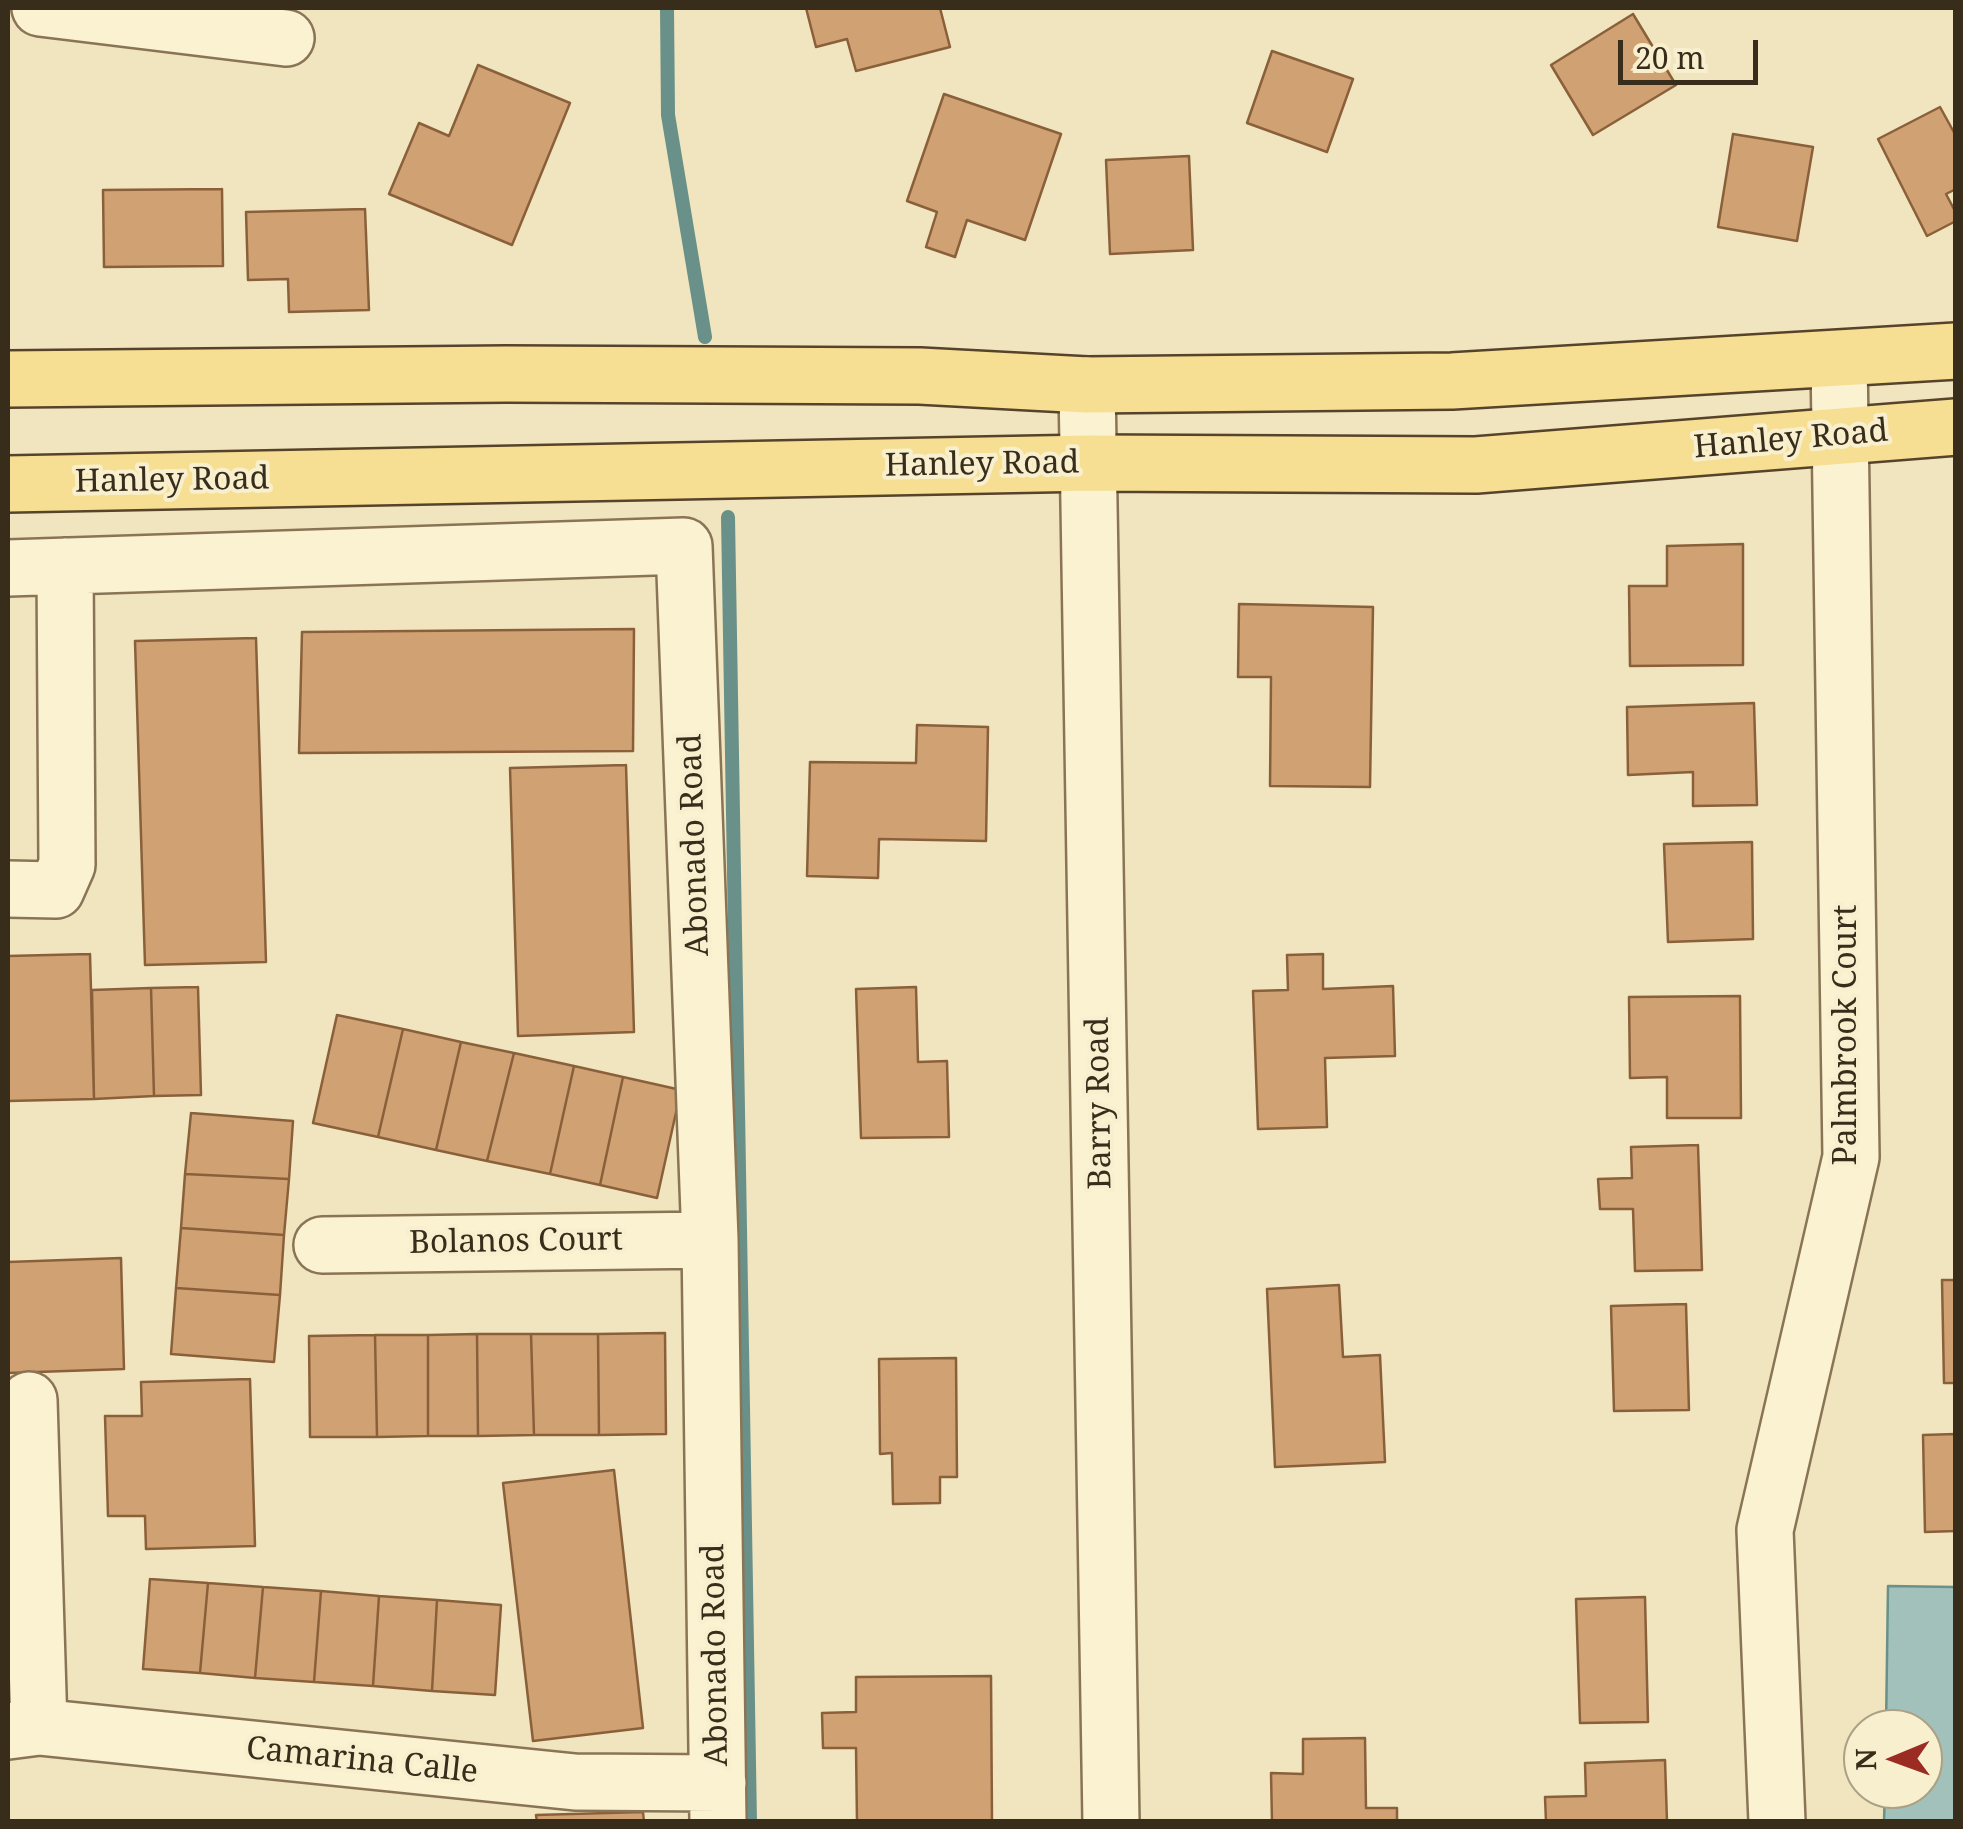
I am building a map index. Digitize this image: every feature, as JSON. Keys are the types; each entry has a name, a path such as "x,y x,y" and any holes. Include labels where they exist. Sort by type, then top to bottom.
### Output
{"main road":[{"path":"8,380 565,374 920,376 1087,385 1452,381 1956,351"},
{"name":"Hanley Road","path":"8,484 1090,463 1476,465 1956,426"}],"street":[{"path":"40,8 286,38"},
{"name":"Palmbrook Court","path":"1777,1822 1764,1530 1851,1157 1839,359"},
{"name":"Barry Road","path":"1087,385 1111,1822"},
{"name":"Abonado Road","path":"8,568 684,546 710,1240 718,1802"},
{"path":"8,890 56,890 67,866 66,566"},
{"name":"Bolanos Court","path":"322,1245 710,1240"},
{"path":"23,1729 29,1400"},
{"name":"Camarina Calle","path":"23,1729 575,1782 718,1802"}],"water":[{"path":"1888,1586 1955,1587 1955,1821 1884,1821 1884,1809 1943,1809 1943,1709 1886,1709"}],"building":[{"path":"806,8 940,8 950,47 856,71 847,39 816,47"},
{"path":"1633,14 1676,85 1593,135 1551,65"},
{"path":"1272,51 1353,79 1327,152 1247,123"},
{"path":"478,65 570,103 512,245 389,194 419,123 449,136"},
{"path":"944,94 1061,134 1025,240 967,220 955,257 926,247 937,212 907,201"},
{"path":"1940,107 1956,136 1956,189 1946,194 1956,221 1927,236 1878,139"},
{"path":"1733,134 1813,147 1797,241 1718,227"},
{"path":"1189,156 1193,250 1110,254 1106,160"},
{"path":"222,189 223,266 104,267 103,190"},
{"path":"365,209 369,310 289,312 288,279 248,280 246,212"},
{"path":"1743,544 1743,665 1630,666 1629,586 1667,586 1667,546"},
{"path":"1239,604 1373,607 1370,787 1270,786 1271,677 1238,677"},
{"path":"634,629 633,751 299,753 302,632"},
{"path":"256,638 266,962 145,965 135,641"},
{"path":"1754,703 1757,805 1693,806 1693,772 1628,775 1627,707"},
{"path":"917,725 988,727 986,841 879,839 878,878 807,876 810,762 916,763"},
{"path":"626,765 634,1032 518,1036 510,768"},
{"path":"1752,842 1753,939 1668,942 1664,844"},
{"path":"90,954 94,1099 8,1101 8,956"},
{"path":"1323,954 1323,989 1393,986 1395,1056 1325,1058 1327,1127 1258,1129 1253,991 1288,990 1287,955"},
{"path":"198,987 201,1095 154,1096 151,988"},
{"path":"916,987 918,1062 947,1061 949,1137 861,1138 856,989"},
{"path":"151,988 154,1096 94,1099 92,990"},
{"path":"1740,996 1741,1118 1667,1118 1667,1077 1630,1078 1629,997"},
{"path":"337,1015 403,1029 378,1137 313,1123"},
{"path":"403,1029 461,1042 436,1150 378,1137"},
{"path":"461,1042 514,1053 487,1161 436,1150"},
{"path":"514,1053 574,1066 550,1174 487,1161"},
{"path":"574,1066 623,1077 600,1185 550,1174"},
{"path":"623,1077 681,1090 657,1198 600,1185"},
{"path":"191,1113 293,1121 289,1179 185,1174"},
{"path":"1698,1145 1702,1270 1635,1271 1633,1209 1600,1209 1598,1179 1632,1178 1631,1147"},
{"path":"185,1174 289,1179 284,1235 181,1228"},
{"path":"181,1228 284,1235 280,1295 176,1288"},
{"path":"121,1258 124,1369 8,1373 8,1262"},
{"path":"1942,1280 1956,1280 1956,1383 1944,1383"},
{"path":"1339,1285 1343,1357 1380,1355 1385,1462 1275,1467 1267,1289"},
{"path":"176,1288 280,1295 274,1362 171,1354"},
{"path":"1686,1304 1689,1410 1614,1411 1611,1306"},
{"path":"665,1333 666,1434 599,1435 598,1334"},
{"path":"477,1334 531,1334 534,1435 478,1436"},
{"path":"477,1334 478,1436 428,1436 428,1335"},
{"path":"531,1334 598,1334 599,1435 534,1435"},
{"path":"375,1335 377,1437 310,1437 309,1336"},
{"path":"375,1335 428,1335 428,1436 377,1437"},
{"path":"956,1358 957,1477 940,1477 940,1503 893,1504 892,1453 880,1454 879,1359"},
{"path":"250,1379 255,1546 146,1549 145,1516 108,1516 105,1416 142,1416 141,1382"},
{"path":"1956,1434 1956,1531 1925,1532 1923,1435"},
{"path":"614,1470 643,1728 533,1741 503,1483"},
{"path":"150,1579 208,1583 200,1673 143,1669"},
{"path":"208,1583 263,1587 255,1678 200,1673"},
{"path":"263,1587 321,1591 314,1682 255,1678"},
{"path":"321,1591 379,1596 373,1686 314,1682"},
{"path":"379,1596 437,1600 432,1691 373,1686"},
{"path":"1645,1597 1648,1722 1580,1723 1576,1599"},
{"path":"437,1600 501,1605 495,1695 432,1691"},
{"path":"991,1676 992,1822 857,1822 856,1748 823,1748 822,1713 856,1712 856,1677"},
{"path":"1365,1738 1366,1808 1397,1808 1397,1822 1272,1822 1271,1773 1303,1774 1303,1739"},
{"path":"1665,1760 1667,1822 1546,1822 1545,1797 1586,1796 1585,1763"},
{"path":"643,1812 644,1822 537,1822 536,1815"}],"waterway":[{"path":"667,8 668,115 705,337"},
{"path":"728,517 750,1822"}]}
